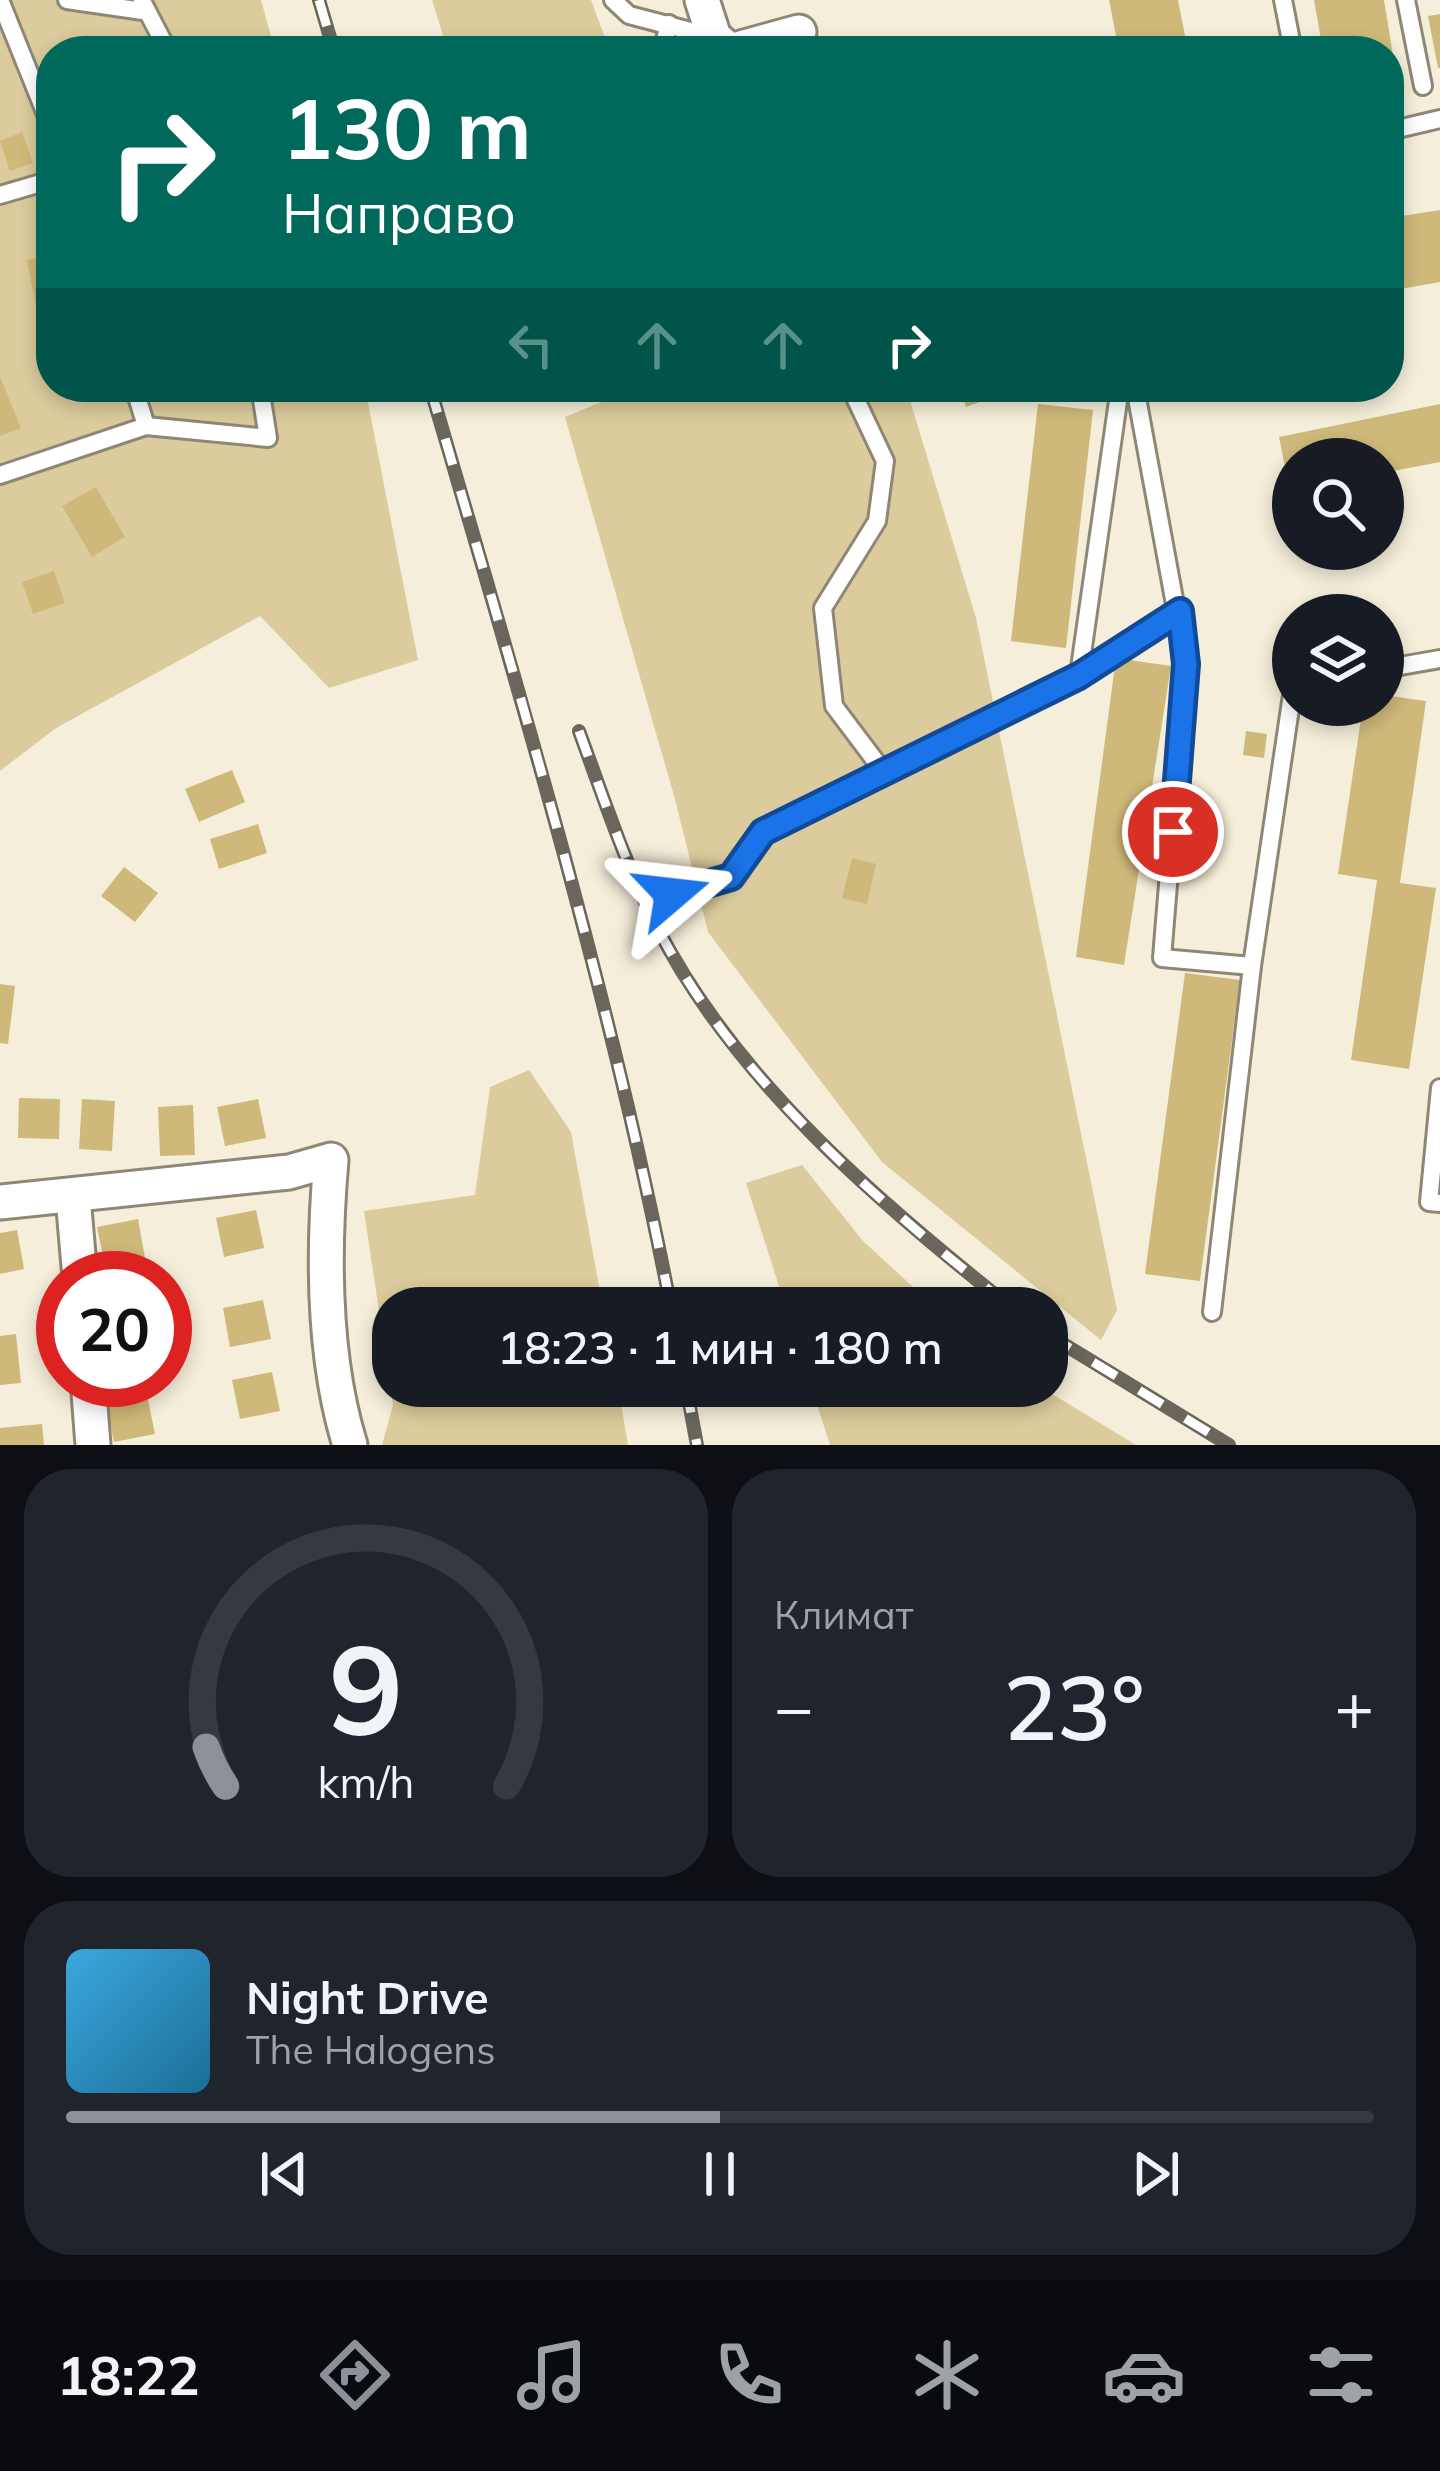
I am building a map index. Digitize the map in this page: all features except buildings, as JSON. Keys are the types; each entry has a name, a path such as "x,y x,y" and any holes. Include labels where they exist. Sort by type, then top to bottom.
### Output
{"street":[{"path":"703,0 714,36"},
{"path":"784,36 799,32"},
{"path":"0,1202 289,1172 331,1160 326,1212 337,1403 350,1445"},
{"path":"73,1197 78,1251"},
{"path":"90,1407 93,1445"}],"lane":[{"path":"0,0 36,90"},
{"path":"67,0 142,6 159,36"},
{"path":"613,0 629,14 711,36"},
{"path":"1283,0 1290,36"},
{"path":"1406,0 1423,86"},
{"path":"666,36 669,24"},
{"path":"1404,127 1440,119"},
{"path":"0,195 36,184"},
{"path":"139,402 146,426"},
{"path":"0,475 146,426 268,438 262,402"},
{"path":"857,402 885,461 877,521 823,608 834,706 883,771"},
{"path":"1079,676 1118,402"},
{"path":"1138,402 1180,611 1186,664 1162,958 1252,966"},
{"path":"672,894 731,877 763,832 1079,676 1180,611"},
{"path":"1404,666 1440,661"},
{"path":"1212,1312 1252,966 1287,726"},
{"path":"1440,1088 1430,1202 1440,1203"}],"shaded area":[{"path":"0,0 261,0 271,36 36,36 36,402 368,402 418,660 329,688 260,616 56,728 0,771"},
{"path":"432,0 591,0 604,36 443,36"},
{"path":"602,402 911,402 976,618 1117,1310 1101,1340 1068,1313 1068,1287 1036,1287 882,1162 708,932 675,799 565,417"},
{"path":"529,1070 571,1132 599,1287 375,1287 364,1211 475,1195 490,1087"},
{"path":"802,1165 863,1241 913,1287 779,1287 746,1183"},
{"path":"1068,1404 1136,1445 830,1445 818,1407"},
{"path":"392,1407 622,1407 628,1445 382,1445"}],"railway":[{"path":"319,0 330,36"},
{"path":"434,402 592,960 667,1287"},
{"path":"579,731 645,903 689,983 727,1036 814,1136 911,1226 986,1287"},
{"path":"1068,1347 1229,1445"},
{"path":"690,1407 697,1445"}],"route":[{"path":"672,894 731,877 763,832 1079,676 1180,611 1186,664 1173,832"}]}
